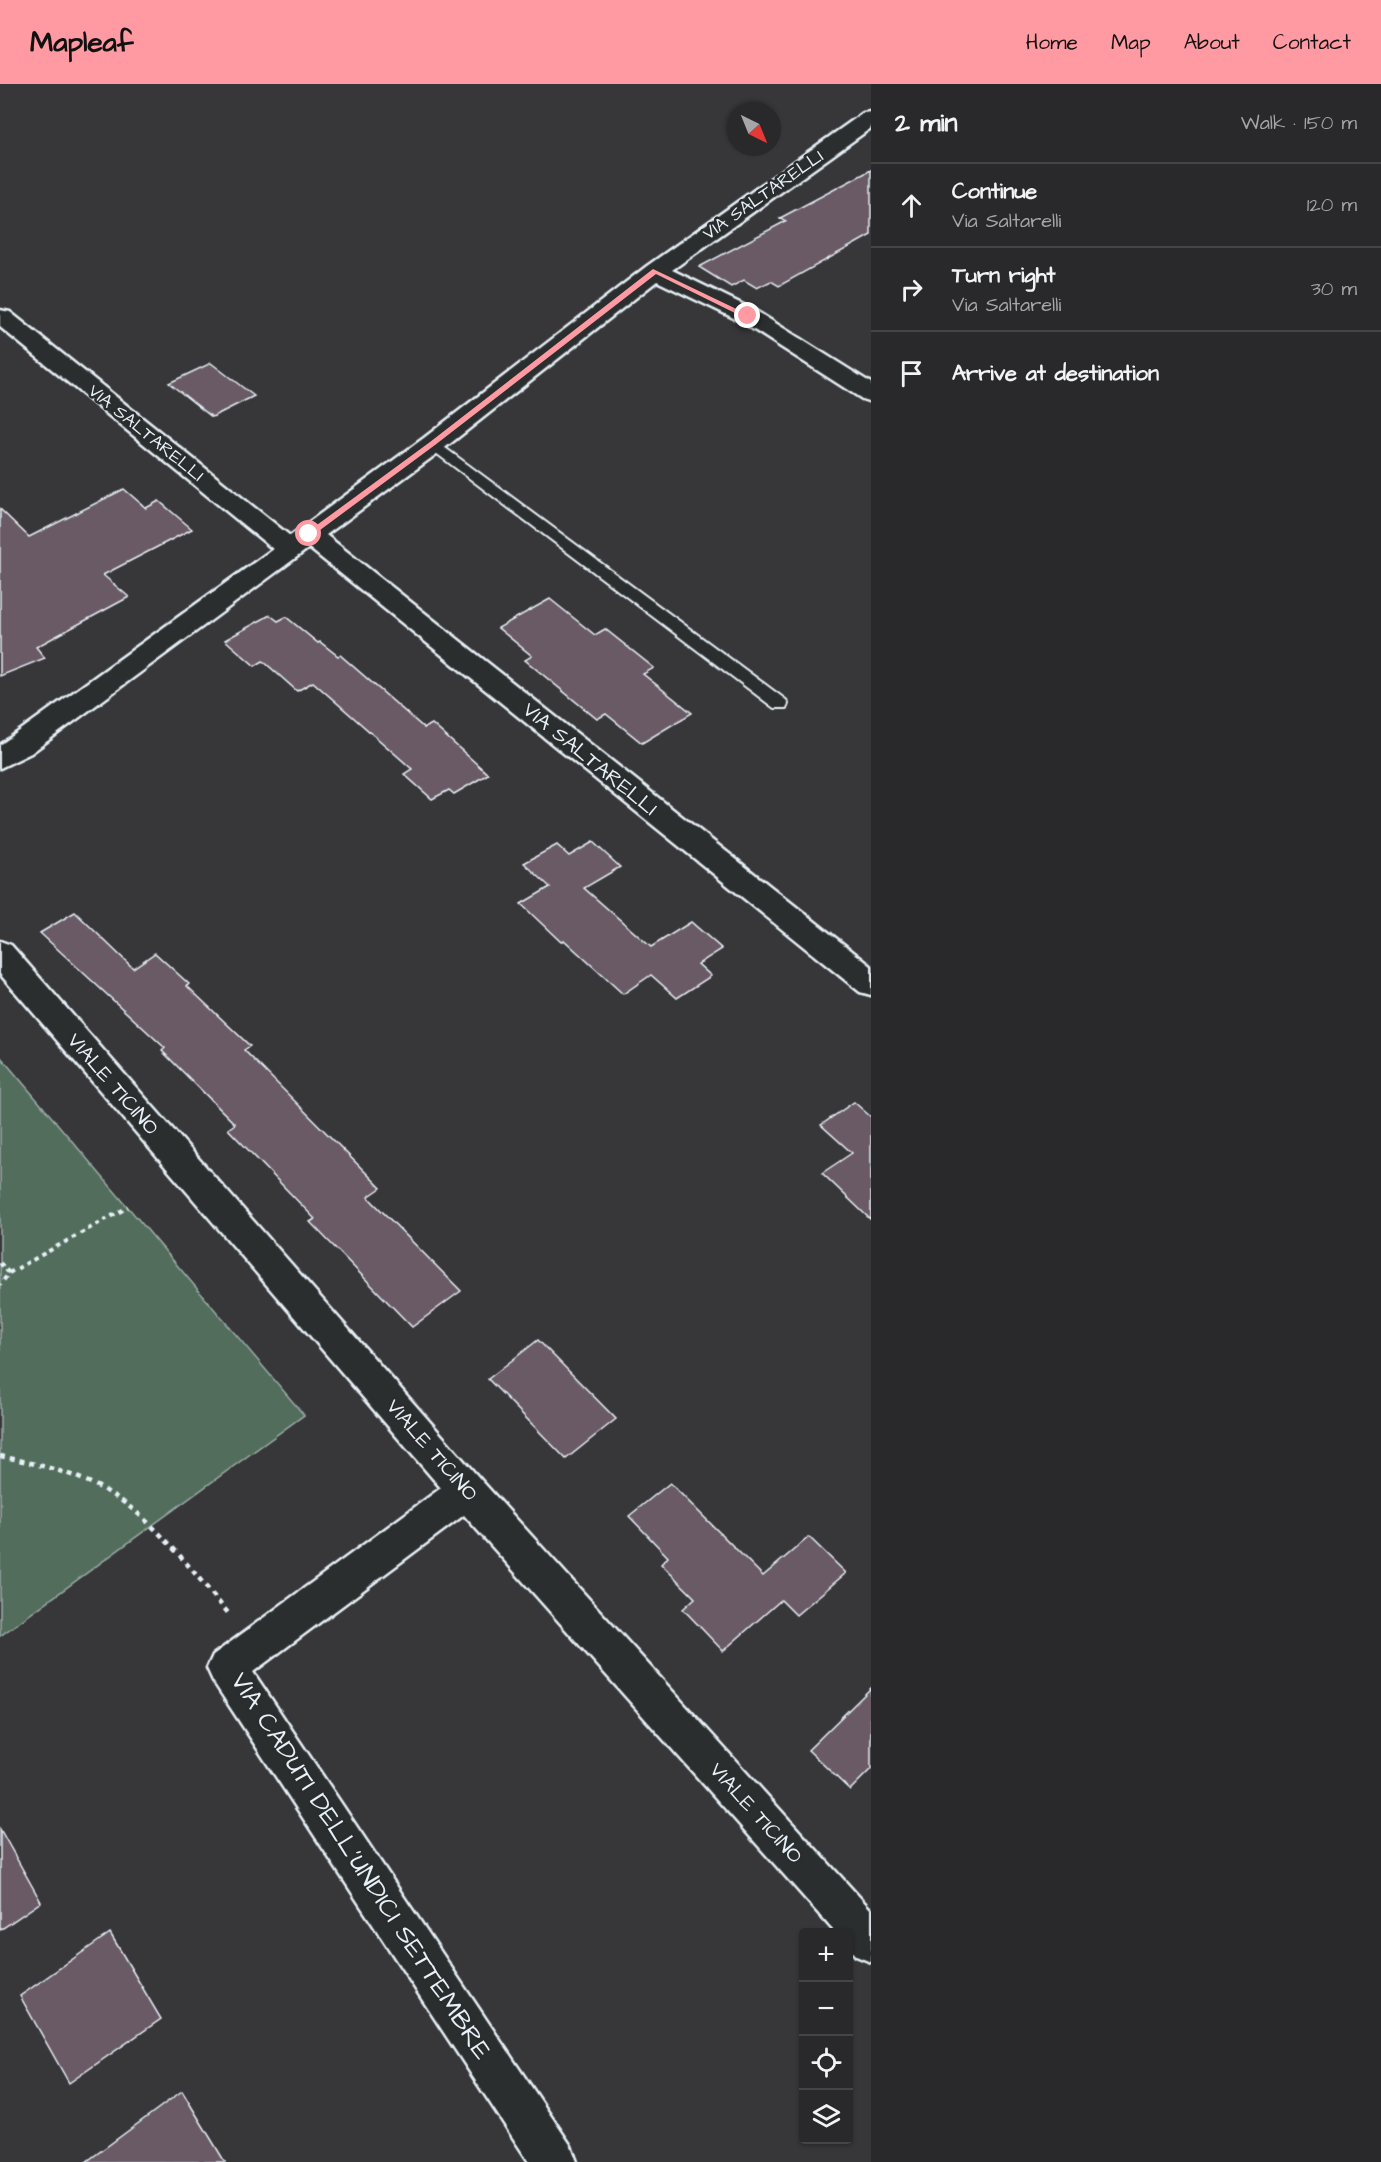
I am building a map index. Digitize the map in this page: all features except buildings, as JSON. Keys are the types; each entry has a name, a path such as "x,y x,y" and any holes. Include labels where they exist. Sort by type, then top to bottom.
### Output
{"street":[{"name":"VIA SALTARELLI","path":"0,758 31,739 433,444 655,271 866,129"},
{"path":"655,271 748,316 871,394"},
{"name":"VIA SALTARELLI","path":"2,316 871,983"},
{"name":"VIALE TICINO","path":"0,953 466,1491 871,1941"},
{"name":"VIA CADUTI DELL'UNDICI SETTEMBRE","path":"466,1491 227,1668 555,2162"}],"lane":[{"path":"433,444 780,704"}],"path":[{"path":"0,1285 9,1273 128,1207"},
{"path":"0,1263 9,1273"},
{"path":"0,1456 38,1464 107,1491 151,1526 257,1646"}],"green space":[{"path":"0,1056 304,1415 0,1636"}],"route":[{"path":"309,534 433,444 655,271 748,316"}]}
